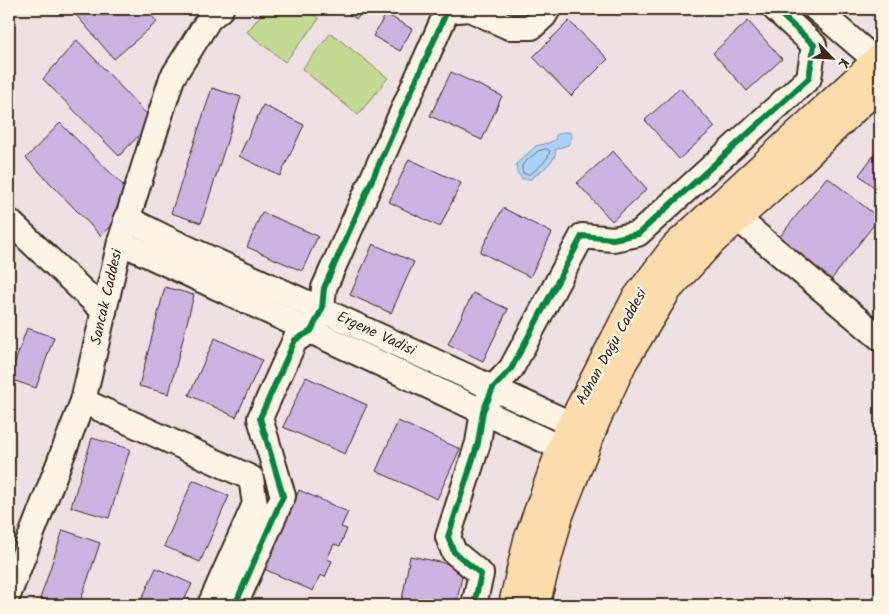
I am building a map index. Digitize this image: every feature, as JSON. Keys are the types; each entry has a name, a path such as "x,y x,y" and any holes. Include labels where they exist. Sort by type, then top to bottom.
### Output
{"main road":[{"name":"Adnan Doğu Caddesi","path":"535,605 558,515 596,420 623,362 668,289 711,242 795,166 879,67"},
{"name":"Adnan Doğu Caddesi","path":"513,605 528,540 566,436 635,300 675,248 879,67"}],"street":[{"name":"Sancak Caddesi","path":"9,593 83,401 126,218 172,78 209,18 220,9"},
{"path":"235,605 283,496 260,418 447,12 469,9 509,27 532,27 544,16 548,9"},
{"path":"474,605 481,574 454,552 448,537 478,442 492,415 510,369 582,236 613,239 638,234 809,78 814,45 775,9"},
{"path":"816,9 879,67"},
{"name":"Ergene Vadisi","path":"126,218 174,242 316,299 502,392 566,436"},
{"path":"737,218 880,338"},
{"path":"9,221 104,310"},
{"name":"Ergene Vadisi","path":"120,242 300,331 492,415 566,436"},
{"path":"83,401 251,478 255,504 210,605"}],"green space":[{"path":"266,9 307,9 319,19 285,62 247,32"},
{"path":"331,33 388,78 358,115 302,69"}],"water":[{"path":"564,132 571,133 572,138 568,145 556,149 554,158 531,179 522,179 517,172 516,164 536,146 555,140 556,135"}],"building":[{"path":"71,9 146,9 157,22 114,59"},
{"path":"339,9 363,9 357,19"},
{"path":"386,14 412,29 400,51 373,36"},
{"path":"569,21 608,59 571,96 533,57"},
{"path":"748,21 782,59 747,91 713,53"},
{"path":"77,40 153,121 119,156 43,79"},
{"path":"451,72 502,96 482,140 430,116"},
{"path":"212,88 241,97 201,223 171,213"},
{"path":"680,88 715,127 679,159 645,120"},
{"path":"263,105 304,125 280,176 239,156"},
{"path":"60,123 138,200 101,236 26,158"},
{"path":"880,147 880,192 859,175"},
{"path":"613,151 647,189 612,221 577,183"},
{"path":"409,159 461,183 440,227 389,202"},
{"path":"827,177 879,218 831,280 778,239"},
{"path":"503,208 552,233 530,277 480,252"},
{"path":"262,212 318,236 302,271 247,247"},
{"path":"373,244 414,262 391,313 350,295"},
{"path":"165,287 194,295 169,394 139,386"},
{"path":"473,293 508,309 483,361 448,344"},
{"path":"27,328 54,337 36,388 9,379"},
{"path":"215,338 262,360 236,417 189,395"},
{"path":"306,377 367,405 345,454 283,427"},
{"path":"398,421 460,449 437,499 376,471"},
{"path":"92,438 130,449 109,518 71,507"},
{"path":"193,480 229,496 200,562 164,546"},
{"path":"299,490 348,512 341,527 347,529 340,546 334,544 327,559 332,561 325,577 320,575 313,591 264,569 271,553 266,550 286,504 292,507"},
{"path":"63,530 100,543 79,605 59,605 40,599"},
{"path":"410,556 464,567 456,605 401,605"},
{"path":"156,568 192,584 182,605 139,605"}],"cycle path":[{"path":"235,605 283,496 260,418 295,340 311,331 322,309 324,288 447,11 468,9"},
{"path":"474,605 481,574 454,552 448,537 478,443 483,411 493,388 511,369 582,236 613,239 638,234 809,78 814,45 775,9"}]}
